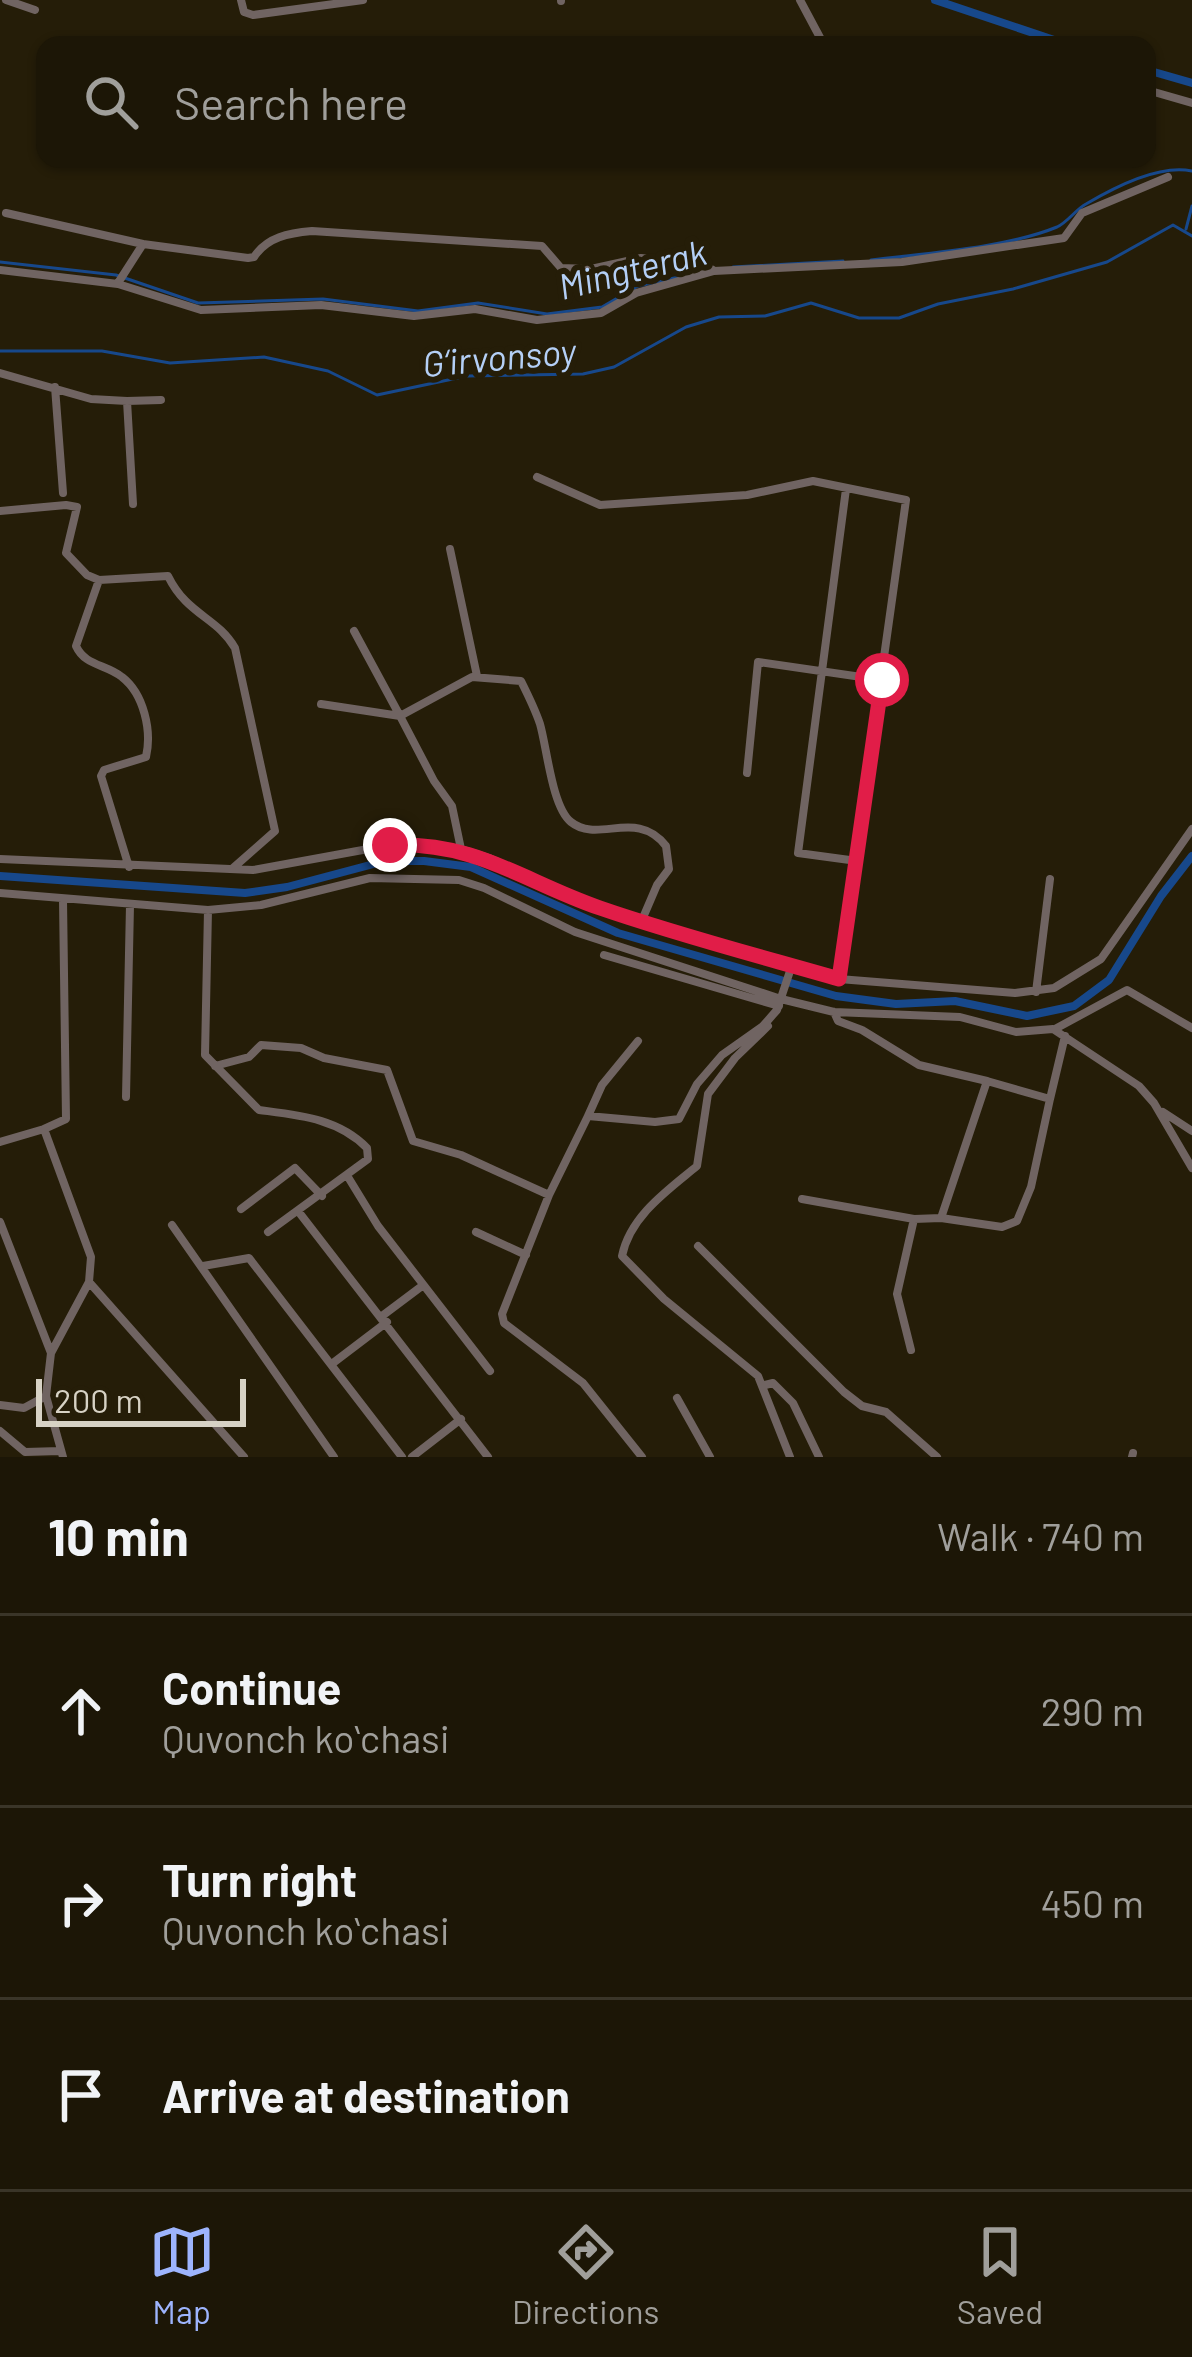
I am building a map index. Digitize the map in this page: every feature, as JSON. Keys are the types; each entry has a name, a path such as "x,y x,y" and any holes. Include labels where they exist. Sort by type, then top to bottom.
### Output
{"street":[{"path":"5,0 35,10"},
{"path":"241,0 244,12 253,15 363,0"},
{"path":"800,0 819,36"},
{"path":"1156,93 1192,103"},
{"path":"0,270 122,278 201,310 321,305 414,316 476,309 537,320 601,313 649,288 715,271 902,262 1064,238 1082,213 1168,177"},
{"path":"6,213 143,244 248,258 279,236 312,230 534,244 545,248 561,268 573,270 641,257 715,271"},
{"path":"122,278 143,244"},
{"path":"0,373 91,399 161,400"},
{"path":"55,387 63,493"},
{"path":"128,401 133,504"},
{"path":"538,476 600,505 747,495 813,481 906,500 839,979"},
{"path":"846,489 798,853 857,861"},
{"path":"0,511 76,507 66,553 87,575 99,580 168,575 180,600 227,635 236,649 275,831 232,869"},
{"path":"450,549 477,676"},
{"path":"99,580 76,646 86,660 128,682 137,694 147,728 146,757 104,770 101,776 129,867"},
{"path":"354,631 452,806 460,850"},
{"path":"747,772 758,662 882,680"},
{"path":"321,704 400,716 477,676 521,681 540,725 560,805 570,821 585,827 643,828 666,846 669,869 642,920"},
{"path":"0,859 253,870 390,845 460,850 489,858 599,908 839,979 1036,992 1072,979 1101,959 1192,829"},
{"path":"0,893 208,910 261,905 370,878 460,880 575,932 779,1005"},
{"path":"1036,992 1050,879"},
{"path":"0,1142 65,1119 63,900"},
{"path":"126,1097 130,904"},
{"path":"208,910 205,1055 259,1109 291,1112 354,1135 367,1148 368,1159 348,1178 268,1232"},
{"path":"604,955 779,1005 960,1017 1016,1032 1053,1029 1127,990 1192,1028"},
{"path":"790,1457 766,1403 765,1385 664,1299 622,1256 648,1209 697,1166 708,1094 764,1030 779,1005 792,965"},
{"path":"588,1116 655,1122 679,1119 697,1084 722,1055 763,1026 779,1005"},
{"path":"834,1012 838,1021 862,1030 907,1059 1050,1099"},
{"path":"1053,1029 1139,1086 1192,1168"},
{"path":"802,1199 914,1219 1001,1227 1017,1221 1031,1187 1065,1036"},
{"path":"638,1041 602,1085 549,1196 502,1314 504,1323 583,1383 642,1457"},
{"path":"215,1066 249,1057 261,1045 288,1045 324,1058 387,1070 413,1141 461,1155 549,1196"},
{"path":"941,1219 987,1081"},
{"path":"1157,1108 1192,1131"},
{"path":"0,1431 25,1452 62,1454 46,1396 51,1353 89,1282 91,1257 44,1129"},
{"path":"241,1209 295,1168 322,1196"},
{"path":"348,1178 422,1286 490,1371"},
{"path":"298,1211 488,1457"},
{"path":"910,1349 897,1294 914,1219"},
{"path":"0,1222 51,1353"},
{"path":"172,1225 334,1457"},
{"path":"476,1232 526,1255"},
{"path":"698,1246 844,1392 862,1406 886,1412 938,1457"},
{"path":"202,1266 249,1258 402,1457"},
{"path":"89,1282 244,1457"},
{"path":"333,1363 422,1286"},
{"path":"765,1385 773,1383 784,1390 819,1457"},
{"path":"0,1405 24,1408 46,1396"},
{"path":"677,1399 710,1457"},
{"path":"412,1457 461,1419"}],"waterway":[{"path":"935,0 1042,36"},
{"path":"1156,73 1192,83"},
{"name":"Mingterak","path":"871,260 966,249 1037,234 1137,179 1166,171 1192,171"},
{"name":"Mingterak","path":"1186,229 1192,206"},
{"name":"G‘irvonsoy","path":"0,351 102,351 170,363 264,357 328,371 377,395 467,376 583,374 614,367 686,327 719,317 765,316 811,303 859,318 899,318 1107,262 1173,225 1192,236"},
{"name":"Mingterak","path":"733,267 843,261"},
{"name":"Mingterak","path":"0,262 116,275 198,303 323,299 418,311 478,303 547,314 602,307 638,286 688,275"},
{"path":"0,876 245,893 385,861 471,867 618,933 836,996 896,1004 955,1001 1027,1016 1074,1006 1109,980 1192,856"}],"route":[{"path":"390,845 460,850 489,858 599,908 839,979 882,680"}]}
